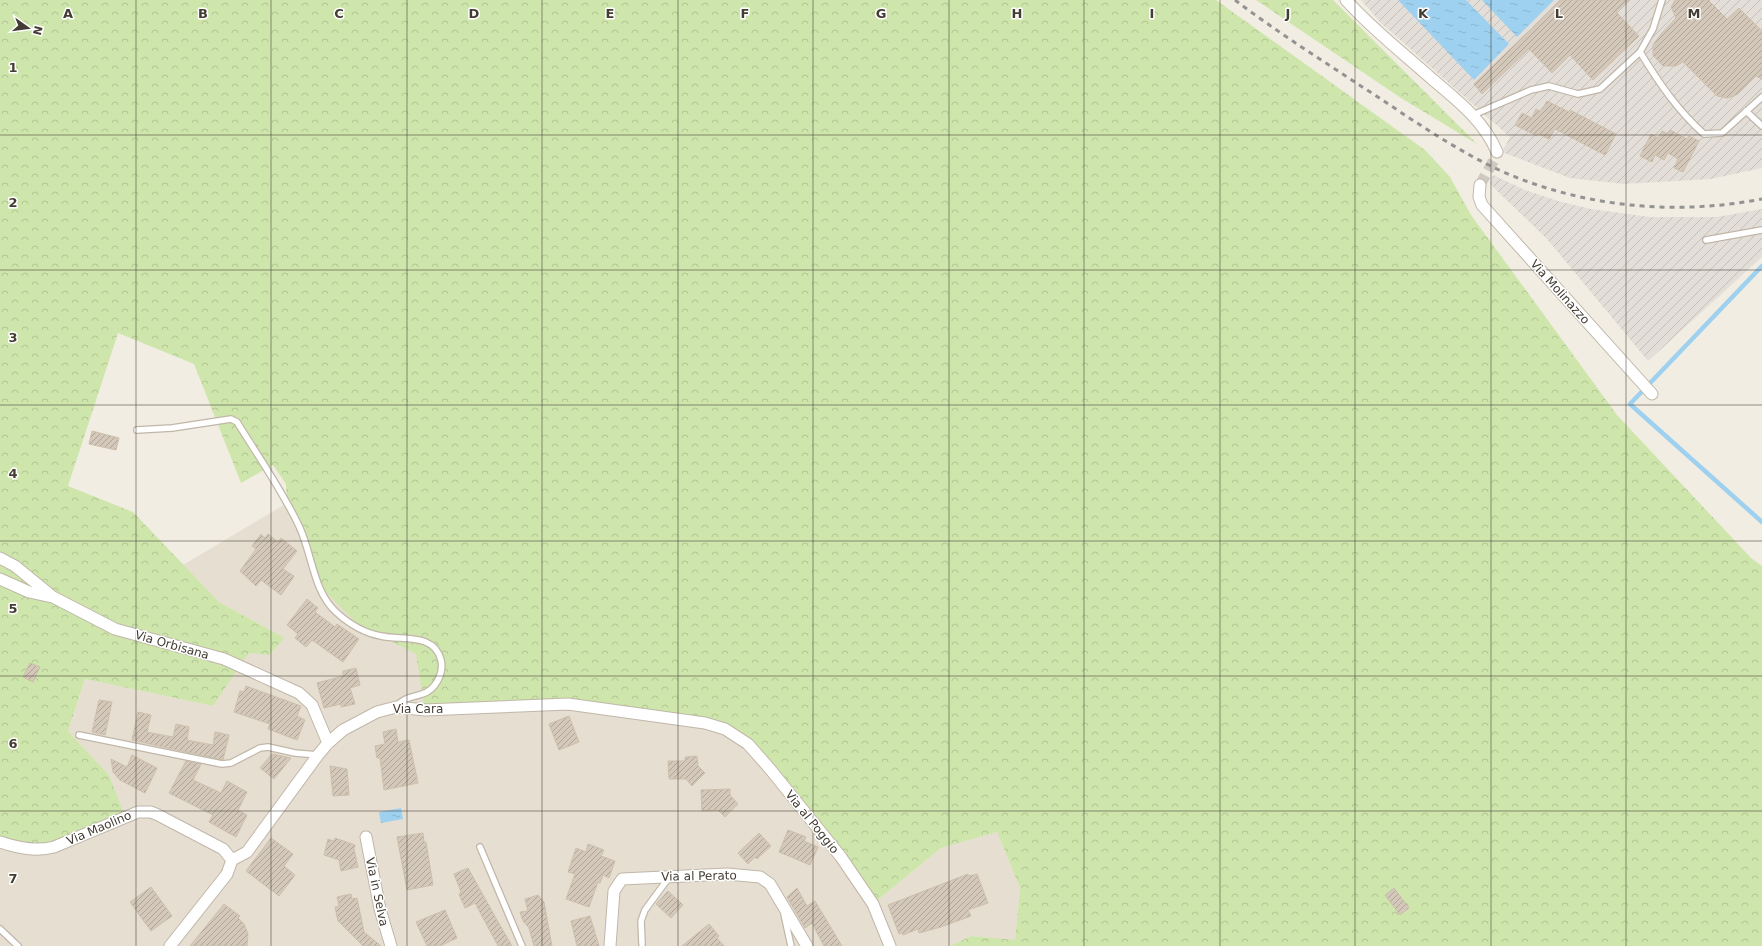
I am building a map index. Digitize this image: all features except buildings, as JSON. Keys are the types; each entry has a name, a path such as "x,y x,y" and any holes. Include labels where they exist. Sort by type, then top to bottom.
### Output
{"street":[{"path":"1346,0 1364,19 1473,114 1492,141 1497,152"},
{"name":"Via Molinazzo","path":"1480,185 1479,197 1482,206 1652,394"},
{"name":"Via Orbisana","path":"0,558 15,566 53,597 115,629 224,659 299,693 312,704 328,743"},
{"path":"0,579 29,592 53,597"},
{"name":"Via Cara","path":"232,860 247,852 328,743 343,730 377,712 396,707 425,710 568,704 705,723"},
{"name":"Via al Poggio","path":"705,723 725,729 748,744 770,769 841,857 873,904 890,946"},
{"name":"Via Maolino","path":"0,842 33,850 44,850 138,812 144,811 158,815 224,849 232,860"},
{"name":"Via in Selva","path":"366,837 380,909 390,946"},
{"path":"170,946 227,874 232,860"},
{"name":"Via al Perato","path":"610,946 614,891 618,882 625,878 727,874 754,876 767,882 808,946"}],"lane":[{"path":"1473,114 1531,90 1549,86 1578,94 1600,88 1640,52 1653,29 1662,0"},
{"path":"1640,52 1654,76 1685,118 1704,134 1722,133 1762,97"},
{"path":"1746,111 1762,126"},
{"path":"1706,240 1762,230"},
{"path":"136,430 172,428 231,419 237,422 287,503 300,528 321,587 330,606 343,618 358,628 381,636 421,640 433,646 438,654 442,668 434,686 422,694 405,698 396,707"},
{"path":"79,735 222,764 227,764 252,751 264,748 318,755"},
{"path":"480,847 522,946"},
{"path":"642,944 641,921 645,910 670,876"},
{"path":"781,904 792,946"},
{"path":"0,929 18,946"}],"shaded area":[{"path":"1361,0 1762,0 1762,168 1711,179 1623,184 1570,178 1502,152 1510,137 1381,23"},
{"path":"1493,175 1525,190 1558,201 1591,209 1650,217 1717,217 1762,209 1762,257 1648,361 1547,239 1490,184"},
{"path":"287,503 381,636 417,654 568,704 705,723 748,744 873,904 941,848 997,832 1020,888 1015,941 971,936 950,946 0,946 0,842 109,775 68,731 85,679 213,706 249,653 269,655 285,638 219,602 183,565"}],"green space":[{"path":"0,0 1216,0 1425,150 1450,177 1471,215 1617,415 1751,558 1762,566 1762,946 950,946 971,936 1015,940 1020,888 997,832 941,848 873,904 770,769 725,729 568,704 425,710 416,654 381,636 363,630 321,587 287,503 286,484 273,465 241,483 194,364 118,333 68,486 133,512 219,602 285,638 269,655 249,653 213,706 85,679 68,731 109,775 125,817 54,847 0,842"},
{"path":"1256,0 1333,0 1477,144 1401,98"}],"water":[{"path":"1398,0 1466,0 1509,44 1474,80"},
{"path":"1482,0 1554,0 1517,37"},
{"path":"401,808 403,819 381,823 379,812"}],"waterway":[{"path":"1762,266 1630,404 1762,522"}],"tunnel":[{"path":"1480,185 1497,152"}],"railway":[{"path":"1235,0 1300,46 1432,132 1499,170 1530,183 1562,193 1628,205 1695,207 1762,199"}]}
